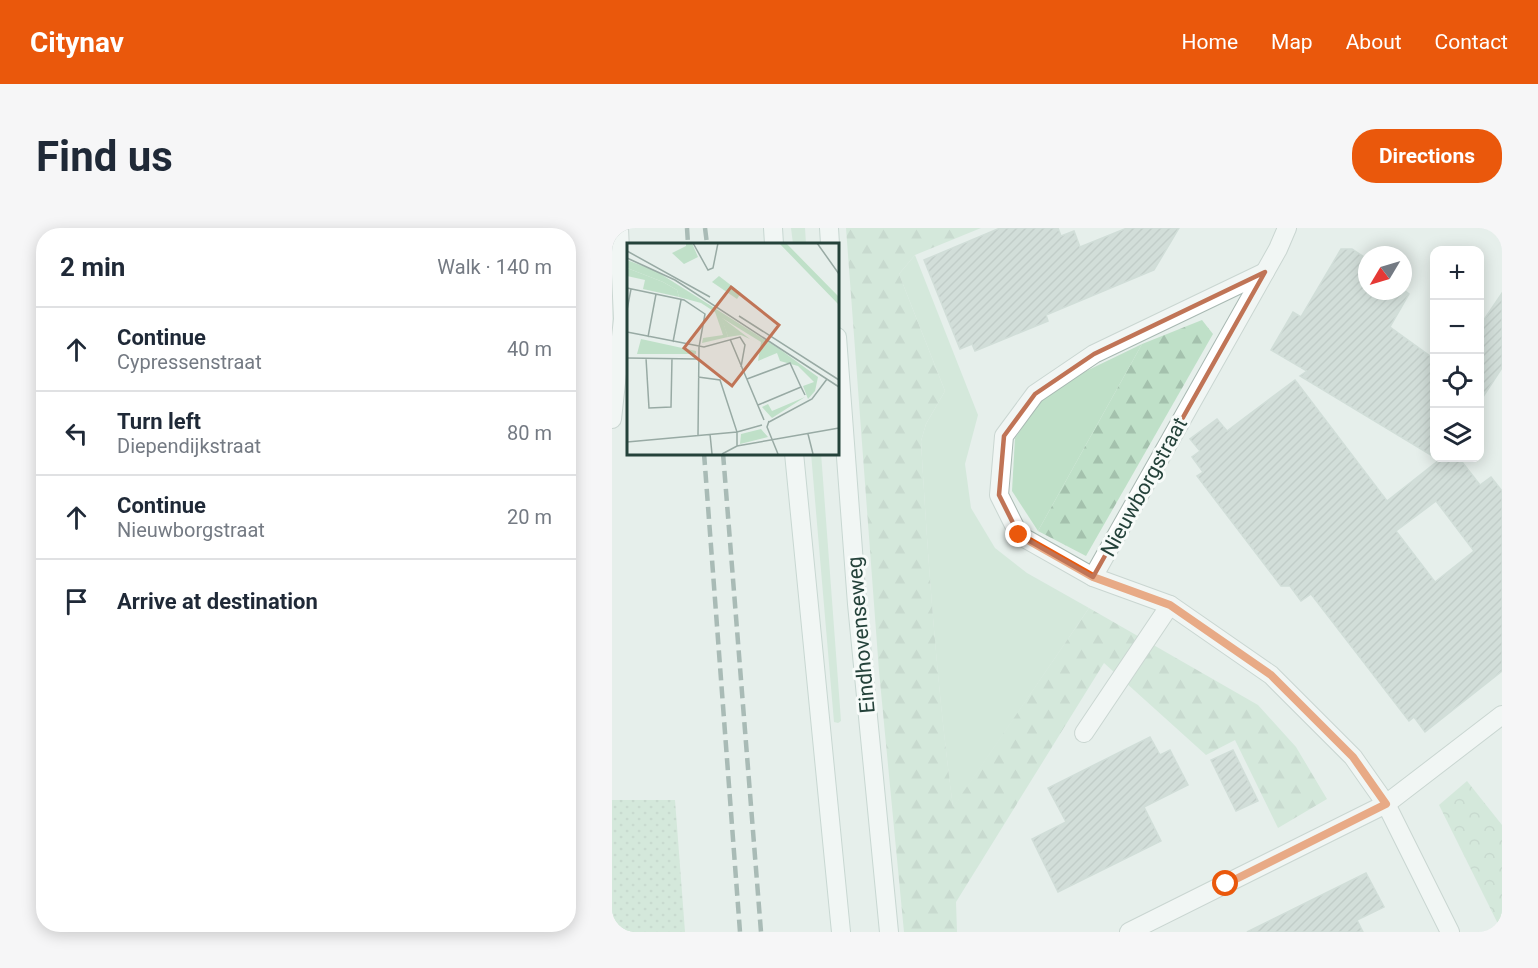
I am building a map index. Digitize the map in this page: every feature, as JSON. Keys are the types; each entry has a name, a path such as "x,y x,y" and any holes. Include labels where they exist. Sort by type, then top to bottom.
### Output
{"street":[{"path":"612,419 623,319 619,228"},
{"path":"773,228 774,243"},
{"path":"829,228 830,243"},
{"name":"Nieuwborgstraat","path":"1265,272 1094,354 1035,394 1004,436 999,495 1019,535 1093,577 1265,272 1287,228"},
{"name":"Eindhovenseweg","path":"838,350 857,604 889,932"},
{"path":"794,454 841,932"},
{"path":"1093,577 1170,605 1271,675 1353,757 1386,804 1450,932"},
{"path":"1084,733 1170,605"},
{"path":"1129,932 1386,804 1499,724"}],"highlighted area":[{"path":"1265,272 1093,577 1019,535 999,495 1004,436 1035,394 1094,354"}],"green space":[{"path":"791,228 805,228 806,243 793,243"},
{"path":"846,228 981,228 915,255 899,274 945,391 926,424 921,441 942,716 953,807 1089,608 1258,705 1296,747 1327,799 1278,828 1235,740 1206,755 1104,663 956,902 957,932 904,932 879,671"},
{"path":"915,255 978,415 965,464 971,508 995,548 1027,573 1089,608 953,808 934,625 921,441 926,424 945,391 899,274"},
{"path":"1202,320 1213,334 1086,556 1038,531 1142,344"},
{"path":"1142,344 1038,531 1012,491 1015,438 1044,396 1078,375"},
{"path":"811,454 821,454 841,721 834,722"},
{"path":"1467,781 1502,825 1502,932 1439,805"},
{"path":"612,800 675,800 685,932 612,932"}],"building":[{"path":"1000,228 1058,228 1061,236 1074,231 1080,247 1127,228 1179,228 1154,270 1046,315 1048,321 975,351 972,344 960,349 924,260"},
{"path":"1341,249 1352,249 1358,253 1358,300 1406,300 1390,327 1430,356 1430,455 1300,376 1307,371 1271,350 1293,312 1301,317"},
{"path":"1502,293 1502,368 1484,395 1484,354 1484,320"},
{"path":"1295,380 1387,501 1436,462 1462,462 1480,485 1491,477 1502,491 1502,671 1425,732 1414,717 1409,721 1311,594 1301,601 1290,586 1281,586 1197,476 1203,472 1192,457 1200,451 1190,439 1217,419 1227,431","holes":["1436,501 1474,551 1435,582 1396,531"]},
{"path":"1150,737 1160,755 1170,750 1188,785 1144,807 1161,841 1058,892 1032,839 1066,822 1048,788"},
{"path":"1233,750 1258,801 1236,811 1211,760"},
{"path":"1366,873 1384,907 1357,920 1363,932 1247,932"}],"railway":[{"path":"687,228 688,243"},
{"path":"705,228 707,243"},
{"path":"704,454 740,932"},
{"path":"723,454 761,932"}],"route":[{"path":"1019,535 1101,581 1170,605 1271,675 1353,757 1386,804 1226,884"}]}
